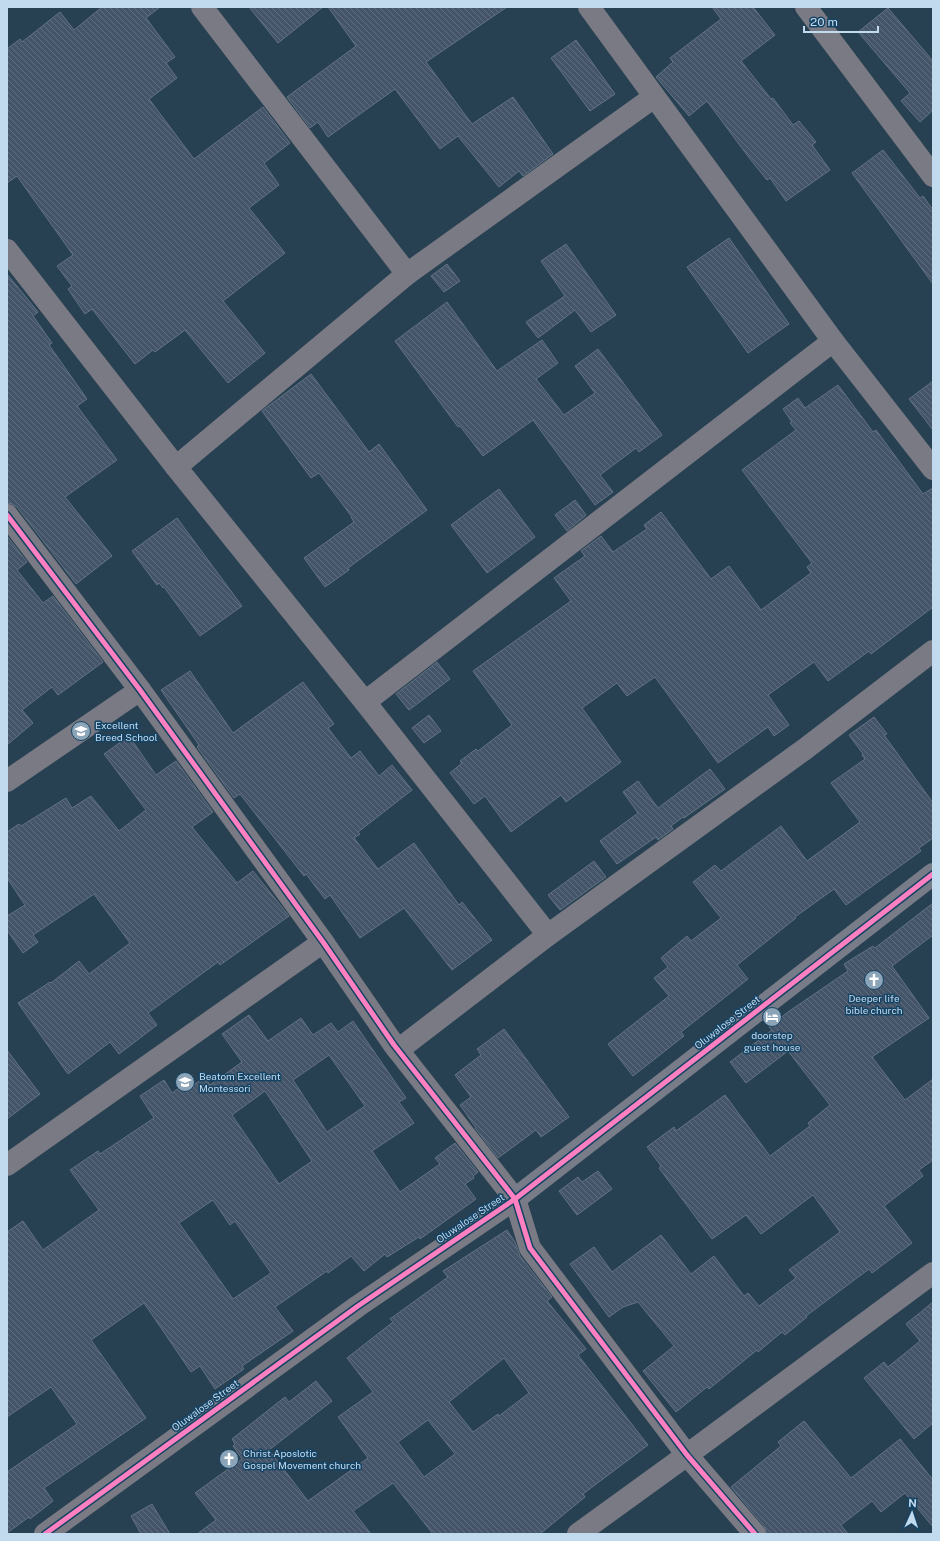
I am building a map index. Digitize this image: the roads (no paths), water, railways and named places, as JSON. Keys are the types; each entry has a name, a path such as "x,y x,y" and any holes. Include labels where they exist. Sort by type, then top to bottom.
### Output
{"street":[{"path":"202,7 408,274"},
{"path":"588,7 833,341 933,469"},
{"path":"815,11 933,176"},
{"path":"176,467 408,274 654,97"},
{"path":"7,250 176,467 365,702 548,935"},
{"path":"365,702 833,341"},
{"path":"7,515 140,690 323,942 398,1050 514,1199 530,1248 687,1455 755,1534"},
{"path":"398,1050 548,935 805,750 933,651"},
{"path":"7,781 140,690"},
{"name":"Oluwalose Street","path":"45,1534 358,1306 514,1199 933,874"},
{"path":"7,1166 323,942"},
{"path":"578,1534 933,1273"}],"place":[{"name":"Excellent Breed School","path":"81,731"},
{"name":"Deeper life bible church","path":"874,980"},
{"name":"doorstep guest house","path":"772,1017"},
{"name":"Beatom Excellent Montessori","path":"185,1082"},
{"name":"Christ Aposlotic Gospel Movement church","path":"229,1459"}]}
